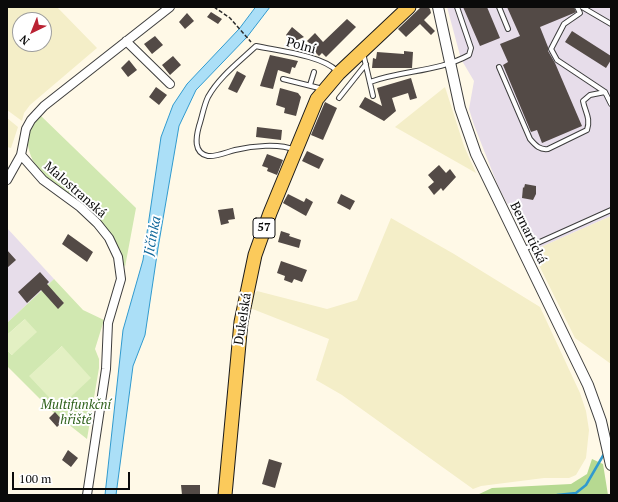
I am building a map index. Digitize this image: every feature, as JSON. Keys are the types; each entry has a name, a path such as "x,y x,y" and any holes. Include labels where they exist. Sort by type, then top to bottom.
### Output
{"main road":[{"name":"Dukelská","path":"225,495 238,344 245,300 262,234 312,109 323,90 338,73 409,7"}],"street":[{"path":"7,180 20,155 26,129 39,110 170,7"},
{"name":"Bernartická","path":"438,7 460,108 476,154 522,250 590,380 609,457"},
{"path":"126,41 170,84"},
{"name":"Malostranská","path":"20,155 43,180 80,207 97,223 109,238 118,257 121,279 108,323 106,369 87,495"}],"lane":[{"path":"370,82 383,77 425,71 450,64 469,55 471,52 457,7"},
{"path":"499,7 508,29"},
{"path":"577,7 580,13 564,24 552,49 557,60 605,92 611,104"},
{"path":"582,7 611,24"},
{"path":"254,44 220,80 208,98 198,127 196,146 200,152 208,156 238,149 267,146 289,147 295,150"},
{"name":"Polní","path":"254,44 303,56 334,68 338,73"},
{"path":"362,51 373,96"},
{"path":"339,98 366,64"},
{"path":"499,67 530,139 536,146 543,149 548,149 587,130 589,124 588,114 583,101 590,95 605,92"},
{"path":"310,85 314,72"},
{"path":"283,79 310,85 323,90"},
{"path":"522,250 611,210"}],"path":[{"path":"214,7 230,18 254,44"}],"shaded area":[{"path":"7,7 57,7 97,48 30,105 24,113 22,121 7,110"},
{"path":"447,7 611,7 611,216 532,251 498,186 474,125 469,109 474,81 461,59"},
{"path":"445,87 464,146 476,173 395,127"},
{"path":"7,118 18,127 11,148 7,147"},
{"path":"611,216 611,364 575,338 532,251"},
{"path":"391,218 454,254 540,307 580,393 586,411 589,430 586,458 576,475 569,478 544,478 481,486 473,489 342,395 316,380 329,339 250,308 254,294 257,291 327,309 357,300"},
{"path":"7,228 54,279 7,323"}],"green space":[{"path":"40,115 136,208 125,267 111,237 38,170 29,149 28,135 34,122"},
{"name":"Multifunkční hřiště","path":"54,279 83,310 104,320 95,349 99,359 99,368 87,439 54,413 7,366 7,350 12,355 25,319 7,335 7,323","holes":["53,291 64,303 58,308 47,296","62,346 59,407 30,376"]},
{"path":"25,319 37,332 12,355 7,350 7,335"},
{"path":"62,346 91,378 59,408 29,376"},
{"path":"592,459 603,464 608,495 477,495 492,488 571,484 587,474"}],"water":[{"name":"Jičínka","path":"256,7 270,7 247,37 196,90 179,126 145,335 133,366 116,495 105,495 123,330 143,260 161,137 173,105 187,84 239,29"}],"building":[{"path":"421,7 428,7 430,9 431,13 424,20 435,31 431,35 420,24 406,37 398,29"},
{"path":"463,7 487,7 500,38 480,46"},
{"path":"507,7 574,7 576,12 540,27 548,47 548,51 555,63 582,126 542,143 537,130 531,132 503,65 508,62 500,44 520,36"},
{"path":"211,12 222,19 218,24 207,17"},
{"path":"187,13 194,21 185,29 179,22"},
{"path":"347,19 356,27 326,57 322,53 319,56 314,51 316,49 307,41 315,33 323,42"},
{"path":"292,27 304,37 293,42 286,35"},
{"path":"572,31 611,56 611,60 606,68 565,42"},
{"path":"155,36 163,45 152,54 144,44"},
{"path":"404,51 413,52 412,68 372,68 373,58 376,59 377,52 404,54"},
{"path":"270,55 298,61 295,68 292,67 290,74 278,70 273,89 260,86"},
{"path":"173,56 181,65 170,75 162,65"},
{"path":"129,60 137,70 128,77 121,68"},
{"path":"237,71 246,76 237,93 228,89"},
{"path":"411,78 417,98 410,100 408,93 392,98 396,111 384,121 359,107 365,97 382,106 377,88"},
{"path":"156,87 167,95 159,105 149,97"},
{"path":"280,88 298,93 301,97 296,116 284,113 285,108 276,105"},
{"path":"325,102 337,108 323,140 311,135"},
{"path":"257,127 282,130 281,140 256,137"},
{"path":"307,151 324,159 319,169 302,161"},
{"path":"267,154 283,160 277,175 267,171 268,168 262,166"},
{"path":"439,165 446,173 450,169 456,177 443,191 441,188 434,195 428,187 434,182 428,175"},
{"path":"525,184 536,186 536,194 533,200 522,198 523,187 524,188"},
{"path":"288,194 304,202 306,198 313,202 306,216 283,203"},
{"path":"341,194 355,201 350,210 337,203"},
{"path":"233,208 235,219 228,220 229,223 221,225 218,210"},
{"path":"281,231 290,234 289,236 301,240 299,248 278,242"},
{"path":"68,234 93,252 87,262 62,244"},
{"path":"7,250 16,260 7,268"},
{"path":"281,261 307,270 302,282 294,279 292,283 284,280 285,276 277,273"},
{"path":"40,272 49,282 47,284 64,303 58,309 41,290 27,303 18,292"},
{"path":"55,412 63,421 57,427 49,418"},
{"path":"68,450 78,458 71,467 62,460"},
{"path":"269,459 282,463 275,488 262,484"},
{"path":"181,485 200,485 200,495 182,495"}],"waterway":[{"path":"557,495 576,493 586,485 604,454"}]}
